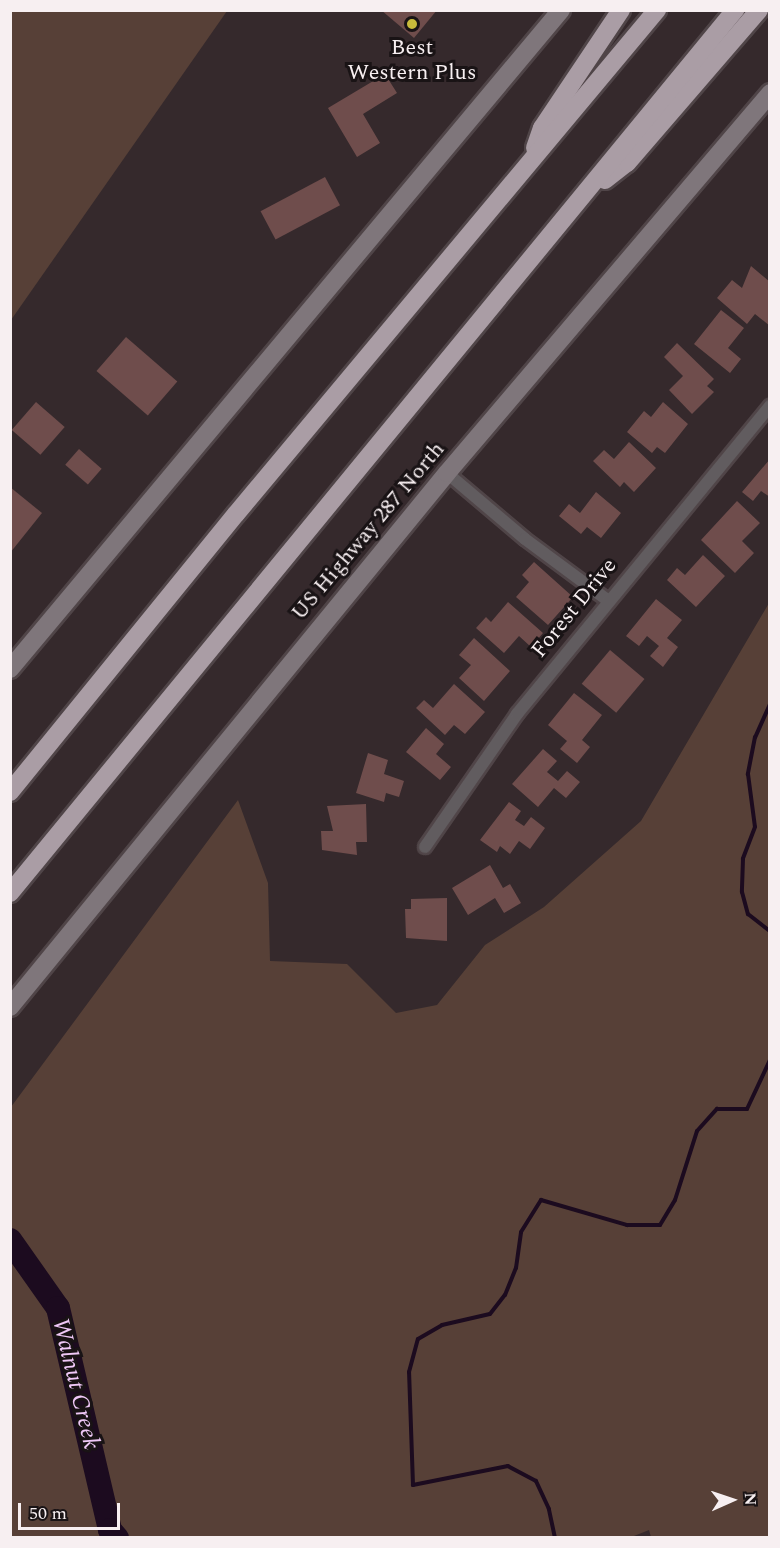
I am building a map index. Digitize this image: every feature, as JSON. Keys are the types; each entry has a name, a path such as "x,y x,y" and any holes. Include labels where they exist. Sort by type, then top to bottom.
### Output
{"highway":[{"path":"533,157 542,128 621,10"},
{"path":"10,792 533,157 657,10"},
{"path":"10,893 735,10"},
{"path":"592,185 627,163 759,10"}],"main road":[{"path":"10,669 561,10"},
{"name":"US Highway 287 North","path":"10,1007 447,473 770,93"}],"street":[{"name":"Forest Drive","path":"425,847 517,714 606,599 770,406"},
{"path":"447,473 525,539 606,599"}],"shaded area":[{"path":"10,11 227,11 11,320"},
{"path":"769,603 769,1537 651,1537 649,1530 629,1538 11,1537 11,1107 238,800 268,883 270,961 347,964 396,1013 437,1005 485,945 544,907 641,821"}],"building":[{"name":"Best Western Plus","path":"381,10 437,10 414,38"},
{"path":"385,74 397,93 363,114 380,143 357,157 328,108"},
{"path":"325,177 340,205 276,240 261,211"},
{"path":"751,266 770,282 770,326 755,314 747,324 717,298 732,280 742,288"},
{"path":"721,310 744,328 728,348 741,359 730,373 694,344"},
{"path":"126,337 177,382 148,416 96,371"},
{"path":"677,343 714,379 707,386 714,392 692,414 669,390 683,376 664,357"},
{"path":"36,402 65,427 40,455 12,430"},
{"path":"663,402 688,424 665,453 657,447 652,453 627,432 644,411 651,417"},
{"path":"629,442 656,468 634,492 624,482 620,487 593,461 604,450 614,459"},
{"path":"79,449 102,469 88,485 65,465"},
{"path":"770,459 770,497 761,491 753,501 742,492"},
{"path":"10,487 42,513 10,553"},
{"path":"596,492 621,513 601,538 587,527 581,534 559,516 569,504 580,513"},
{"path":"737,501 760,523 742,541 754,553 735,573 701,540"},
{"path":"703,555 725,576 696,607 667,580 677,568 685,575"},
{"path":"534,562 573,597 548,625 516,597 529,582 522,575"},
{"path":"656,599 682,620 667,638 678,647 663,667 650,656 659,646 647,636 639,646 626,636"},
{"path":"508,602 543,633 531,647 519,636 504,653 476,628 486,617 491,622"},
{"path":"474,638 510,671 484,701 459,678 471,665 459,655"},
{"path":"610,650 644,679 616,713 582,684"},
{"path":"454,684 485,712 465,734 454,725 445,735 416,708 424,700 433,708"},
{"path":"574,693 602,715 582,740 590,747 577,763 560,749 567,741 548,725"},
{"path":"426,728 444,744 436,754 451,767 440,780 406,752"},
{"path":"543,749 557,761 547,772 558,781 567,771 580,782 566,798 554,788 538,807 512,784"},
{"path":"368,753 388,760 384,774 404,781 399,797 386,793 384,802 356,793"},
{"path":"509,802 521,811 515,820 524,826 531,817 545,828 530,849 519,841 510,854 500,846 497,852 480,840"},
{"path":"366,804 367,842 356,842 357,855 322,850 321,831 333,831 327,806"},
{"path":"490,865 503,888 510,884 521,903 504,913 495,898 468,915 452,888"},
{"path":"447,898 447,941 406,938 405,909 411,909 411,899"}],"waterway":[{"path":"770,704 755,737 748,774 755,827 743,859 742,892 748,914 770,931"},
{"path":"555,1538 549,1509 536,1481 508,1466 413,1485 409,1372 418,1339 442,1325 490,1314 505,1295 516,1268 521,1232 541,1200 627,1225 660,1225 675,1200 697,1131 717,1109 747,1109 770,1060"},
{"name":"Walnut Creek","path":"10,1240 58,1308 110,1530 117,1538"}],"place":[{"name":"Best Western Plus","path":"412,24"}]}
